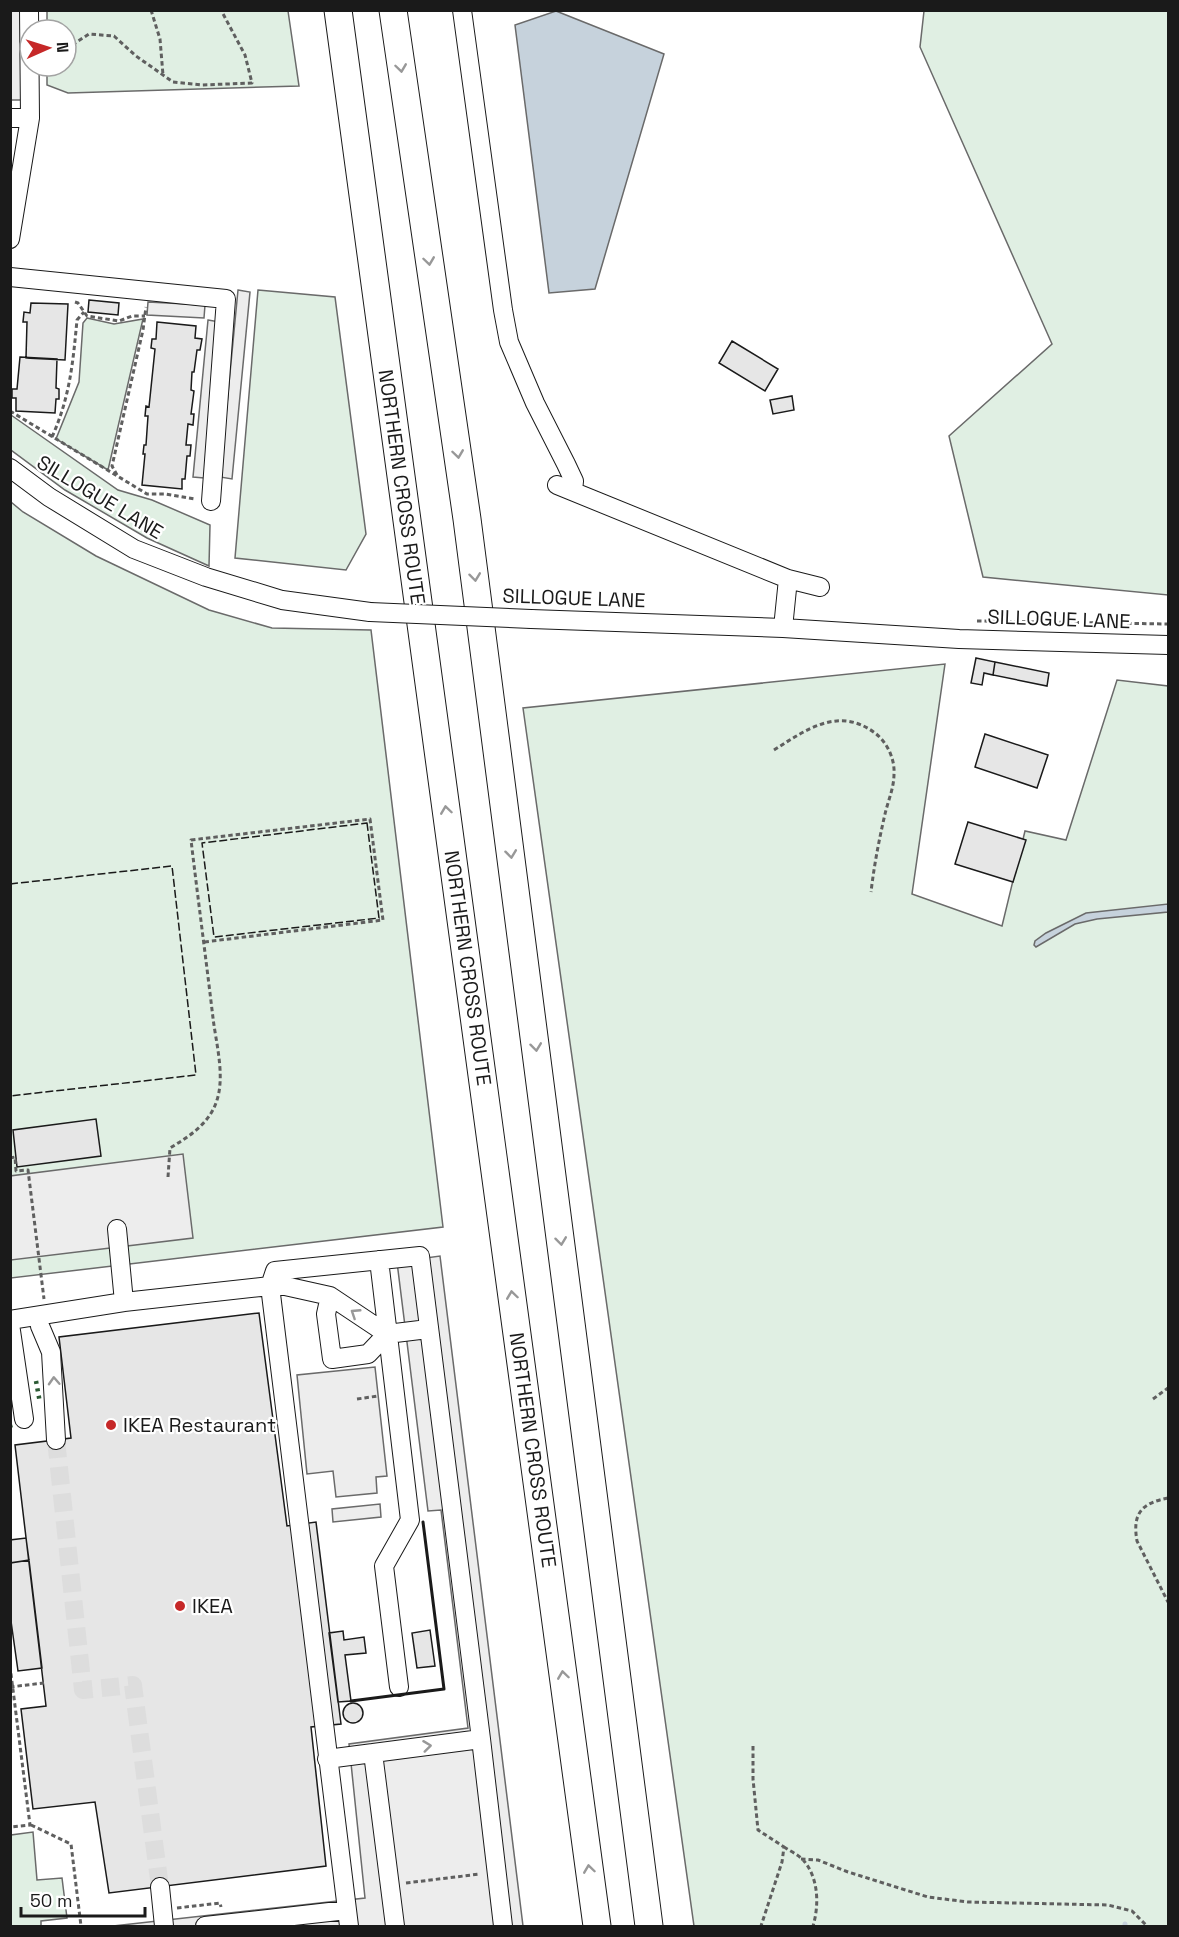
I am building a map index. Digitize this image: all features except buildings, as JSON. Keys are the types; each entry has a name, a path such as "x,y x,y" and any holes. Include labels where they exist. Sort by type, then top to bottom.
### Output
{"highway":[{"name":"NORTHERN CROSS ROUTE","path":"338,10 597,1926"},
{"path":"393,10 467,519 649,1926"},
{"path":"577,1358 611,1554 666,1926"}],"street":[{"path":"10,239 30,118 29,10"},
{"path":"462,10 509,342 535,403 574,481 565,488 788,579 820,587"},
{"path":"10,118 30,118"},
{"path":"10,277 226,299 211,501"},
{"name":"SILLOGUE LANE","path":"10,468 49,497 134,549 206,578 282,600 370,612 783,628 960,639 1168,645"},
{"path":"783,628 788,579"},
{"path":"117,1229 124,1302"},
{"path":"205,1926 348,1918 327,1759 319,1618 270,1286 275,1271 420,1256 503,1926"},
{"path":"379,1260 410,1520 384,1566 399,1687"},
{"path":"24,1419 10,1322 124,1302 285,1286 330,1296 387,1334"},
{"path":"330,1296 326,1314 332,1359 368,1354 387,1334 428,1329"},
{"path":"42,1315 40,1326 51,1352 56,1440"},
{"path":"327,1759 481,1739"},
{"path":"373,1753 395,1926"},
{"path":"160,1887 164,1926"}],"path":[{"path":"151,10 160,39 163,75"},
{"path":"78,41 89,34 114,36 136,56 173,82 202,85 252,83 245,55 221,10"},
{"path":"117,477 112,466 145,316 148,291"},
{"path":"67,301 78,303 87,316 119,321 132,316 145,316"},
{"path":"52,437 63,413 70,385 77,320 84,312"},
{"path":"10,411 147,494 165,494 211,501"},
{"path":"990,620 1168,624"},
{"path":"774,750 819,724 841,720 863,724 881,738 890,753 895,771 874,864 871,892"},
{"path":"168,1177 170,1148 191,1136 207,1119 218,1100 220,1076 191,840 370,819 383,920 204,942"},
{"path":"10,1158 15,1158 16,1171 28,1170 42,1315"},
{"path":"1153,1399 1168,1388"},
{"path":"1168,1498 1150,1503 1142,1509 1136,1517 1135,1530 1137,1540 1168,1602"},
{"path":"10,1524 10,1531"},
{"path":"10,1666 30,1825"},
{"path":"12,1687 44,1683"},
{"path":"753,1746 753,1779 758,1830 801,1859 812,1877 818,1911 813,1926"},
{"path":"10,1827 30,1825 71,1844 81,1926"},
{"path":"761,1926 782,1862 783,1847"},
{"path":"801,1859 818,1860 848,1872 928,1897 968,1902 1108,1905 1132,1911 1147,1926"}],"green space":[{"path":"47,11 288,11 299,86 68,93 47,85 47,78 78,78 78,18 47,18"},
{"path":"924,11 1168,11 1168,595 983,577 949,436 1052,344 920,47"},
{"path":"258,290 335,297 366,534 346,570 235,558"},
{"path":"87,318 114,324 143,319 108,470 56,439 79,382 83,323"},
{"path":"11,415 118,490 152,500 210,525 209,566 147,538 65,490 11,450"},
{"path":"11,502 23,512 96,556 209,610 272,628 371,630 443,1227 11,1278"},
{"path":"945,664 912,894 1002,926 1025,831 1066,840 1117,680 1168,686 1168,1926 694,1926 523,708"},
{"path":"33,1832 37,1880 62,1878 67,1918 41,1921 41,1926 11,1926 11,1835"}],"shaded area":[{"path":"11,11 23,11 23,18 18,18 18,78 23,78 23,100 11,100"},
{"path":"556,11 664,54 595,289 549,293 515,25"},
{"path":"238,290 250,292 232,479 220,477"},
{"path":"148,302 205,305 204,318 147,315"},
{"path":"208,320 220,322 204,478 193,477"},
{"path":"1168,904 1168,912 1097,919 1075,924 1036,947 1034,945 1035,941 1046,933 1086,913"},
{"path":"183,1154 193,1238 11,1260 10,1176"},
{"path":"440,1256 523,1926 113,1926 365,1898 349,1744 468,1728 441,1510 428,1511 397,1262"},
{"path":"375,1367 387,1476 376,1477 377,1493 336,1497 333,1471 307,1474 297,1375"},
{"path":"380,1504 381,1517 333,1522 332,1509"}],"tunnel":[{"path":"56,1440 83,1690 133,1685 160,1887"}],"hedge":[{"path":"36,1381 40,1403"},
{"path":"10,1425 11,1429"}],"fence":[{"path":"367,823 379,918 214,937 202,843 367,823"},
{"path":"10,884 172,866 196,1075 10,1096"}],"wall":[{"path":"351,1701 444,1689 423,1522"}],"place":[{"name":"IKEA Restaurant","path":"111,1425"},
{"name":"IKEA","path":"180,1606"}]}
